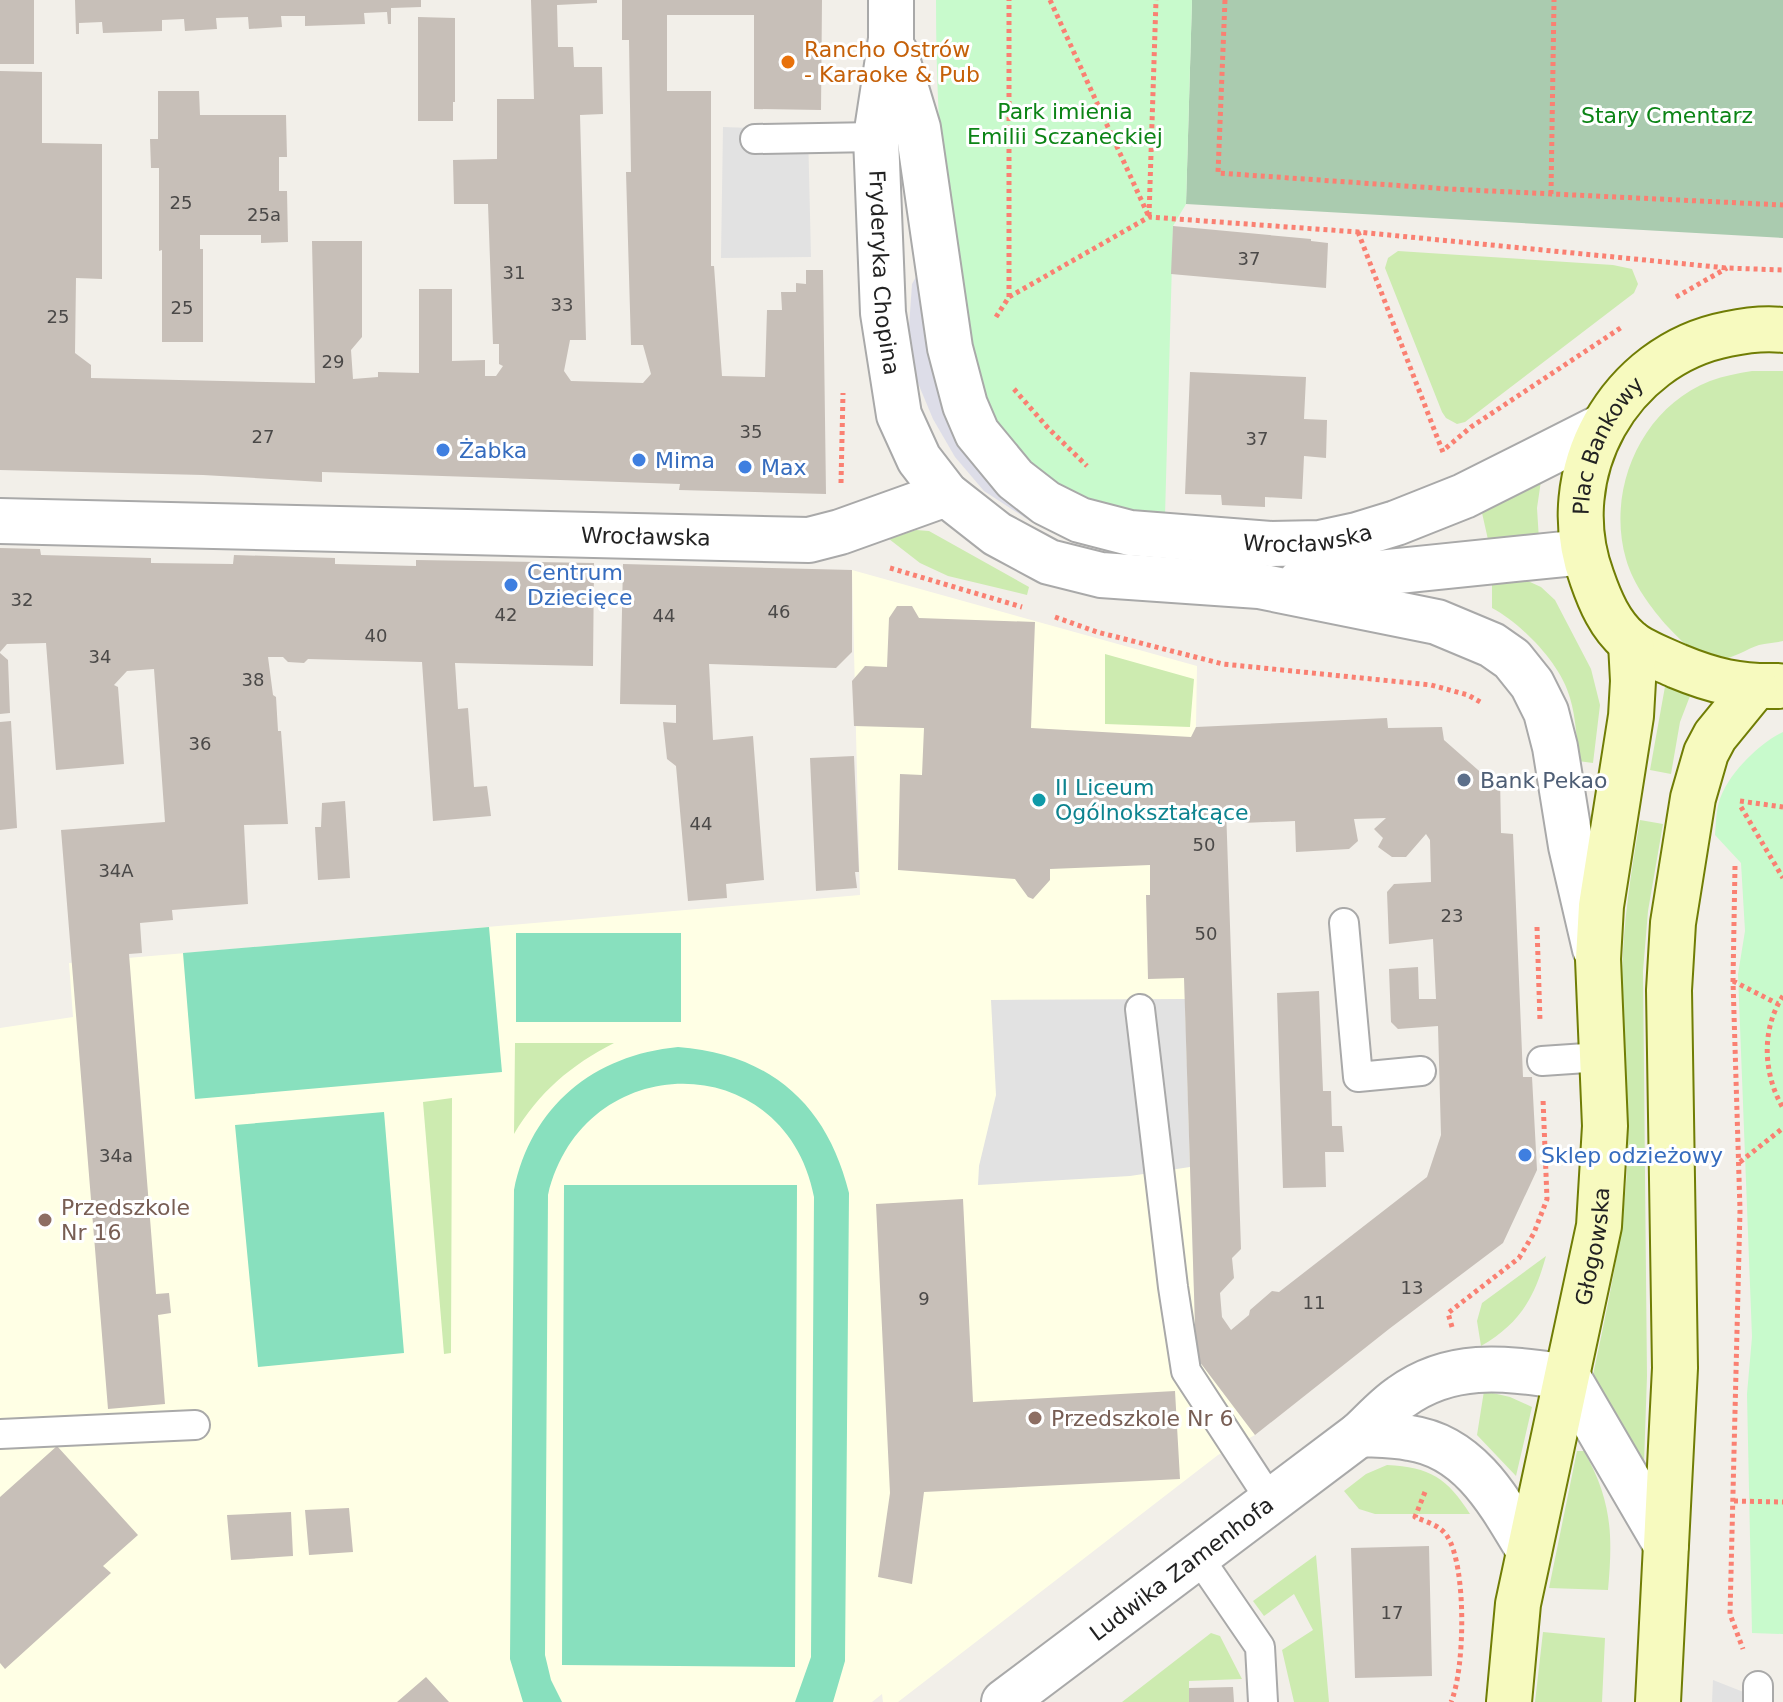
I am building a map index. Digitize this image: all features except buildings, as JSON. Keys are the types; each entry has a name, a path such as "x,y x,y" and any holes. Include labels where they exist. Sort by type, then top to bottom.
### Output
{"main road":[{"name":"Plac Bankowy","path":"1769,686 1724,684 1700,676 1631,643 1616,628 1590,574 1584,552 1580,525 1581,497 1592,450 1603,426 1627,392 1673,355 1720,336 1748,330 1783,330"},
{"name":"Głogowska","path":"1509,1702 1518,1604 1599,1226 1605,1126 1598,959 1605,873 1631,716 1631,643"},
{"path":"1658,1702 1675,1356 1669,990 1673,923 1693,798 1706,753 1721,729 1769,686"}],"street":[{"name":"Fryderyka Chopina","path":"891,20 876,137 883,313 899,415 919,459 946,494"},
{"name":"Fryderyka Chopina","path":"891,20 918,128 950,348 965,405 977,433"},
{"name":"Wrocławska","path":"977,433 1015,479 1046,503 1080,520 1130,533 1271,544 1320,543 1396,523 1464,496 1603,426"},
{"name":"Wrocławska","path":"0,521 809,540 946,494 997,534 1049,562 1101,575 1259,586 1437,622 1492,645 1512,659 1532,684 1546,712 1555,747 1571,846 1598,959"},
{"name":"Wrocławska","path":"1259,586 1584,552"},
{"name":"Ludwika Zamenhofa","path":"1016,1698 1197,1555 1360,1434 1402,1396 1441,1376 1464,1370 1568,1377"},
{"path":"1568,1377 1666,1545"},
{"path":"1360,1434 1413,1438 1442,1448 1473,1468 1501,1504 1529,1551"}],"lane":[{"path":"755,139 876,137"},
{"path":"1344,923 1358,1077 1421,1071"},
{"path":"1140,1009 1186,1371 1271,1501"},
{"path":"1542,1061 1601,1057"},
{"path":"0,1434 195,1425"},
{"path":"1197,1555 1260,1647 1263,1702"},
{"path":"1486,1702 1514,1638"}],"path":[{"path":"1009,0 1009,297 1149,217 1358,232 1727,268 1783,270"},
{"path":"1050,0 1149,217"},
{"path":"1149,217 1156,0"},
{"path":"1225,0 1218,173 1783,205"},
{"path":"1551,194 1554,0"},
{"path":"1358,232 1442,451"},
{"path":"1674,298 1727,268"},
{"path":"1432,459 1471,427 1543,377 1634,320"},
{"path":"889,362 844,370 840,532 845,563 898,569 1024,607"},
{"path":"1008,382 1048,428 1089,467"},
{"path":"1053,617 1097,632 1223,664 1431,685 1468,695 1492,708"},
{"path":"1736,800 1783,807"},
{"path":"1736,800 1736,816"},
{"path":"1736,800 1783,878"},
{"path":"1730,1614 1739,1163 1733,981 1735,863"},
{"path":"1733,981 1778,1004"},
{"path":"1783,996 1768,1034 1767,1065 1783,1108"},
{"path":"1739,1163 1783,1128"},
{"path":"1734,1501 1783,1502"},
{"path":"1415,1517 1436,1525 1446,1533 1456,1554 1462,1596 1458,1686 1451,1702"}],"shaded area":[{"path":"723,127 808,130 811,257 721,258"},
{"path":"916,277 922,278 1044,523 1038,525 1030,521 984,491 955,457 933,419 915,376 909,327 912,284"},
{"path":"852,570 1197,666 1196,727 1179,790 1196,1357 1255,1435 1218,1455 898,1702 883,1702 882,1694 872,1702 0,1702 0,1028 73,1017 69,963 860,895"},
{"path":"1185,999 1190,1167 1130,1176 978,1185 979,1166 996,1095 991,1000"},
{"path":"1713,1680 1746,1693 1745,1702 1712,1702"}],"green space":[{"name":"Park imienia Emilii Sczaneckiej","path":"936,0 1192,0 1186,204 1173,226 1165,516 1105,504 1048,482 1016,456 1003,439 985,403 949,235 942,169"},
{"name":"Stary Cmentarz","path":"1192,0 1783,0 1783,238 1186,204"},
{"path":"1398,251 1613,265 1632,269 1638,284 1634,293 1465,422 1457,424 1442,412 1385,268 1388,258"},
{"path":"1752,371 1783,371 1783,641 1759,645 1718,659 1703,655 1684,643 1643,595 1626,559 1621,533 1621,506 1635,454 1665,410 1710,381"},
{"path":"1542,474 1537,508 1539,540 1489,544 1480,504"},
{"path":"916,530 929,531 1029,587 1027,595 948,576 920,563 889,539"},
{"path":"1521,578 1541,587 1555,600 1591,669 1600,705 1593,763 1578,761 1572,706 1558,672 1539,646 1516,624 1492,608 1492,579"},
{"path":"1105,654 1194,679 1190,727 1105,724"},
{"path":"1666,681 1690,696 1680,722 1671,774 1650,770"},
{"path":"1783,732 1783,1634 1752,1633 1747,1394 1752,1337 1738,974 1745,931 1741,863 1715,835 1718,806 1736,771 1754,752"},
{"path":"1640,820 1663,824 1648,911 1643,971 1647,1376 1644,1463 1640,1468 1588,1399 1614,1274 1626,1179 1628,1126 1622,977 1628,898"},
{"path":"489,927 502,1072 195,1099 183,953"},
{"path":"516,933 681,933 681,1022 516,1022"},
{"path":"515,1043 614,1043 557,1081 534,1105 514,1134"},
{"path":"678,1047 740,1060 790,1089 826,1134 849,1193 845,1661 833,1702 795,1702 811,1657 814,1197 796,1147 765,1112 726,1091 683,1084 640,1091 600,1112 568,1146 548,1195 545,1655 551,1680 562,1702 523,1702 510,1659 514,1190 522,1160 535,1133 551,1110 571,1090 619,1061"},
{"path":"452,1098 451,1353 444,1354 423,1102"},
{"path":"384,1112 404,1353 258,1367 235,1125"},
{"path":"564,1185 797,1185 795,1667 562,1665"},
{"path":"1546,1256 1524,1308 1506,1328 1481,1346 1477,1321 1482,1303"},
{"path":"1484,1391 1510,1397 1532,1407 1516,1476 1477,1435"},
{"path":"1577,1451 1584,1451 1605,1502 1610,1535 1608,1590 1549,1588"},
{"path":"1387,1465 1415,1468 1436,1477 1453,1491 1470,1514 1375,1514 1359,1509 1344,1491 1366,1474"},
{"path":"1316,1555 1329,1702 1294,1702 1282,1650 1313,1630 1294,1594 1264,1616 1253,1601"},
{"path":"1543,1632 1605,1638 1602,1702 1535,1702"},
{"path":"1211,1633 1220,1636 1242,1679 1189,1681 1189,1702 1122,1702"}],"place":[{"name":"Rancho Ostrów - Karaoke & Pub","path":"788,62"},
{"name":"Żabka","path":"443,450"},
{"name":"Mima","path":"639,460"},
{"name":"Max","path":"745,467"},
{"name":"Centrum Dziecięce","path":"511,585"},
{"name":"Bank Pekao","path":"1464,780"},
{"name":"II Liceum Ogólnokształcące","path":"1039,800"},
{"name":"Sklep odzieżowy","path":"1525,1155"},
{"name":"Przedszkole Nr 16","path":"45,1220"},
{"name":"Przedszkole Nr 6","path":"1035,1418"}]}
